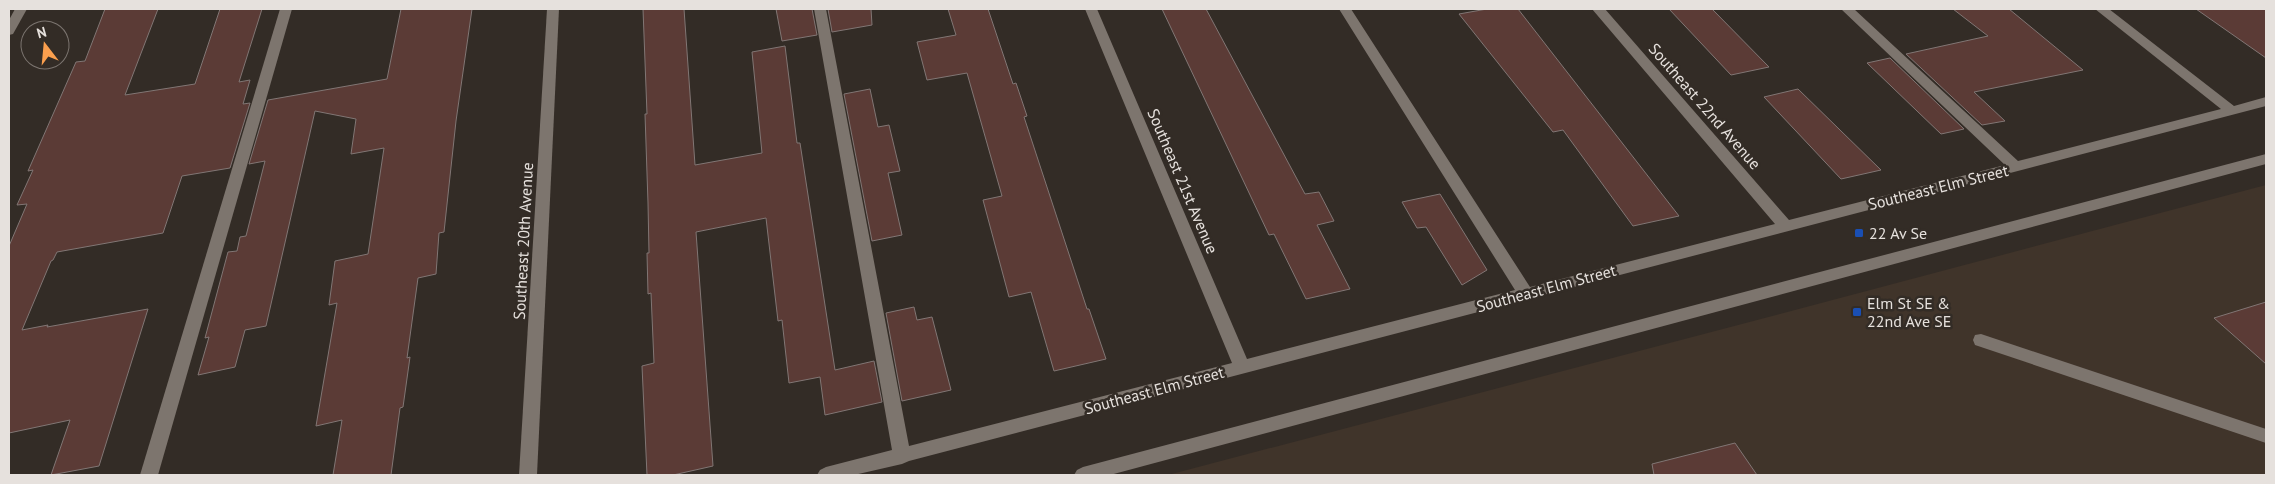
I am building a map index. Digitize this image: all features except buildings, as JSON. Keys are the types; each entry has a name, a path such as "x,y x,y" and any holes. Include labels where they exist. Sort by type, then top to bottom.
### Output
{"street":[{"path":"9,31 21,9"},
{"path":"149,475 286,9"},
{"name":"Southeast 20th Avenue","path":"528,475 553,9"},
{"path":"820,9 902,457"},
{"name":"Southeast 21st Avenue","path":"1092,9 1242,368"},
{"path":"1345,9 1526,294"},
{"name":"Southeast 22nd Avenue","path":"1598,9 1785,226"},
{"path":"1847,9 2016,167"},
{"path":"2101,9 2232,111"},
{"name":"Southeast Elm Street","path":"826,475 902,457 2266,102"},
{"path":"1083,475 2266,159"},
{"path":"1981,340 2266,436"}],"shaded area":[{"path":"2266,185 2266,475 1168,475 1810,306"}],"place":[{"name":"22 Av Se","path":"1859,233"},
{"name":"Elm St SE & 22nd Ave SE","path":"1857,312"}]}
